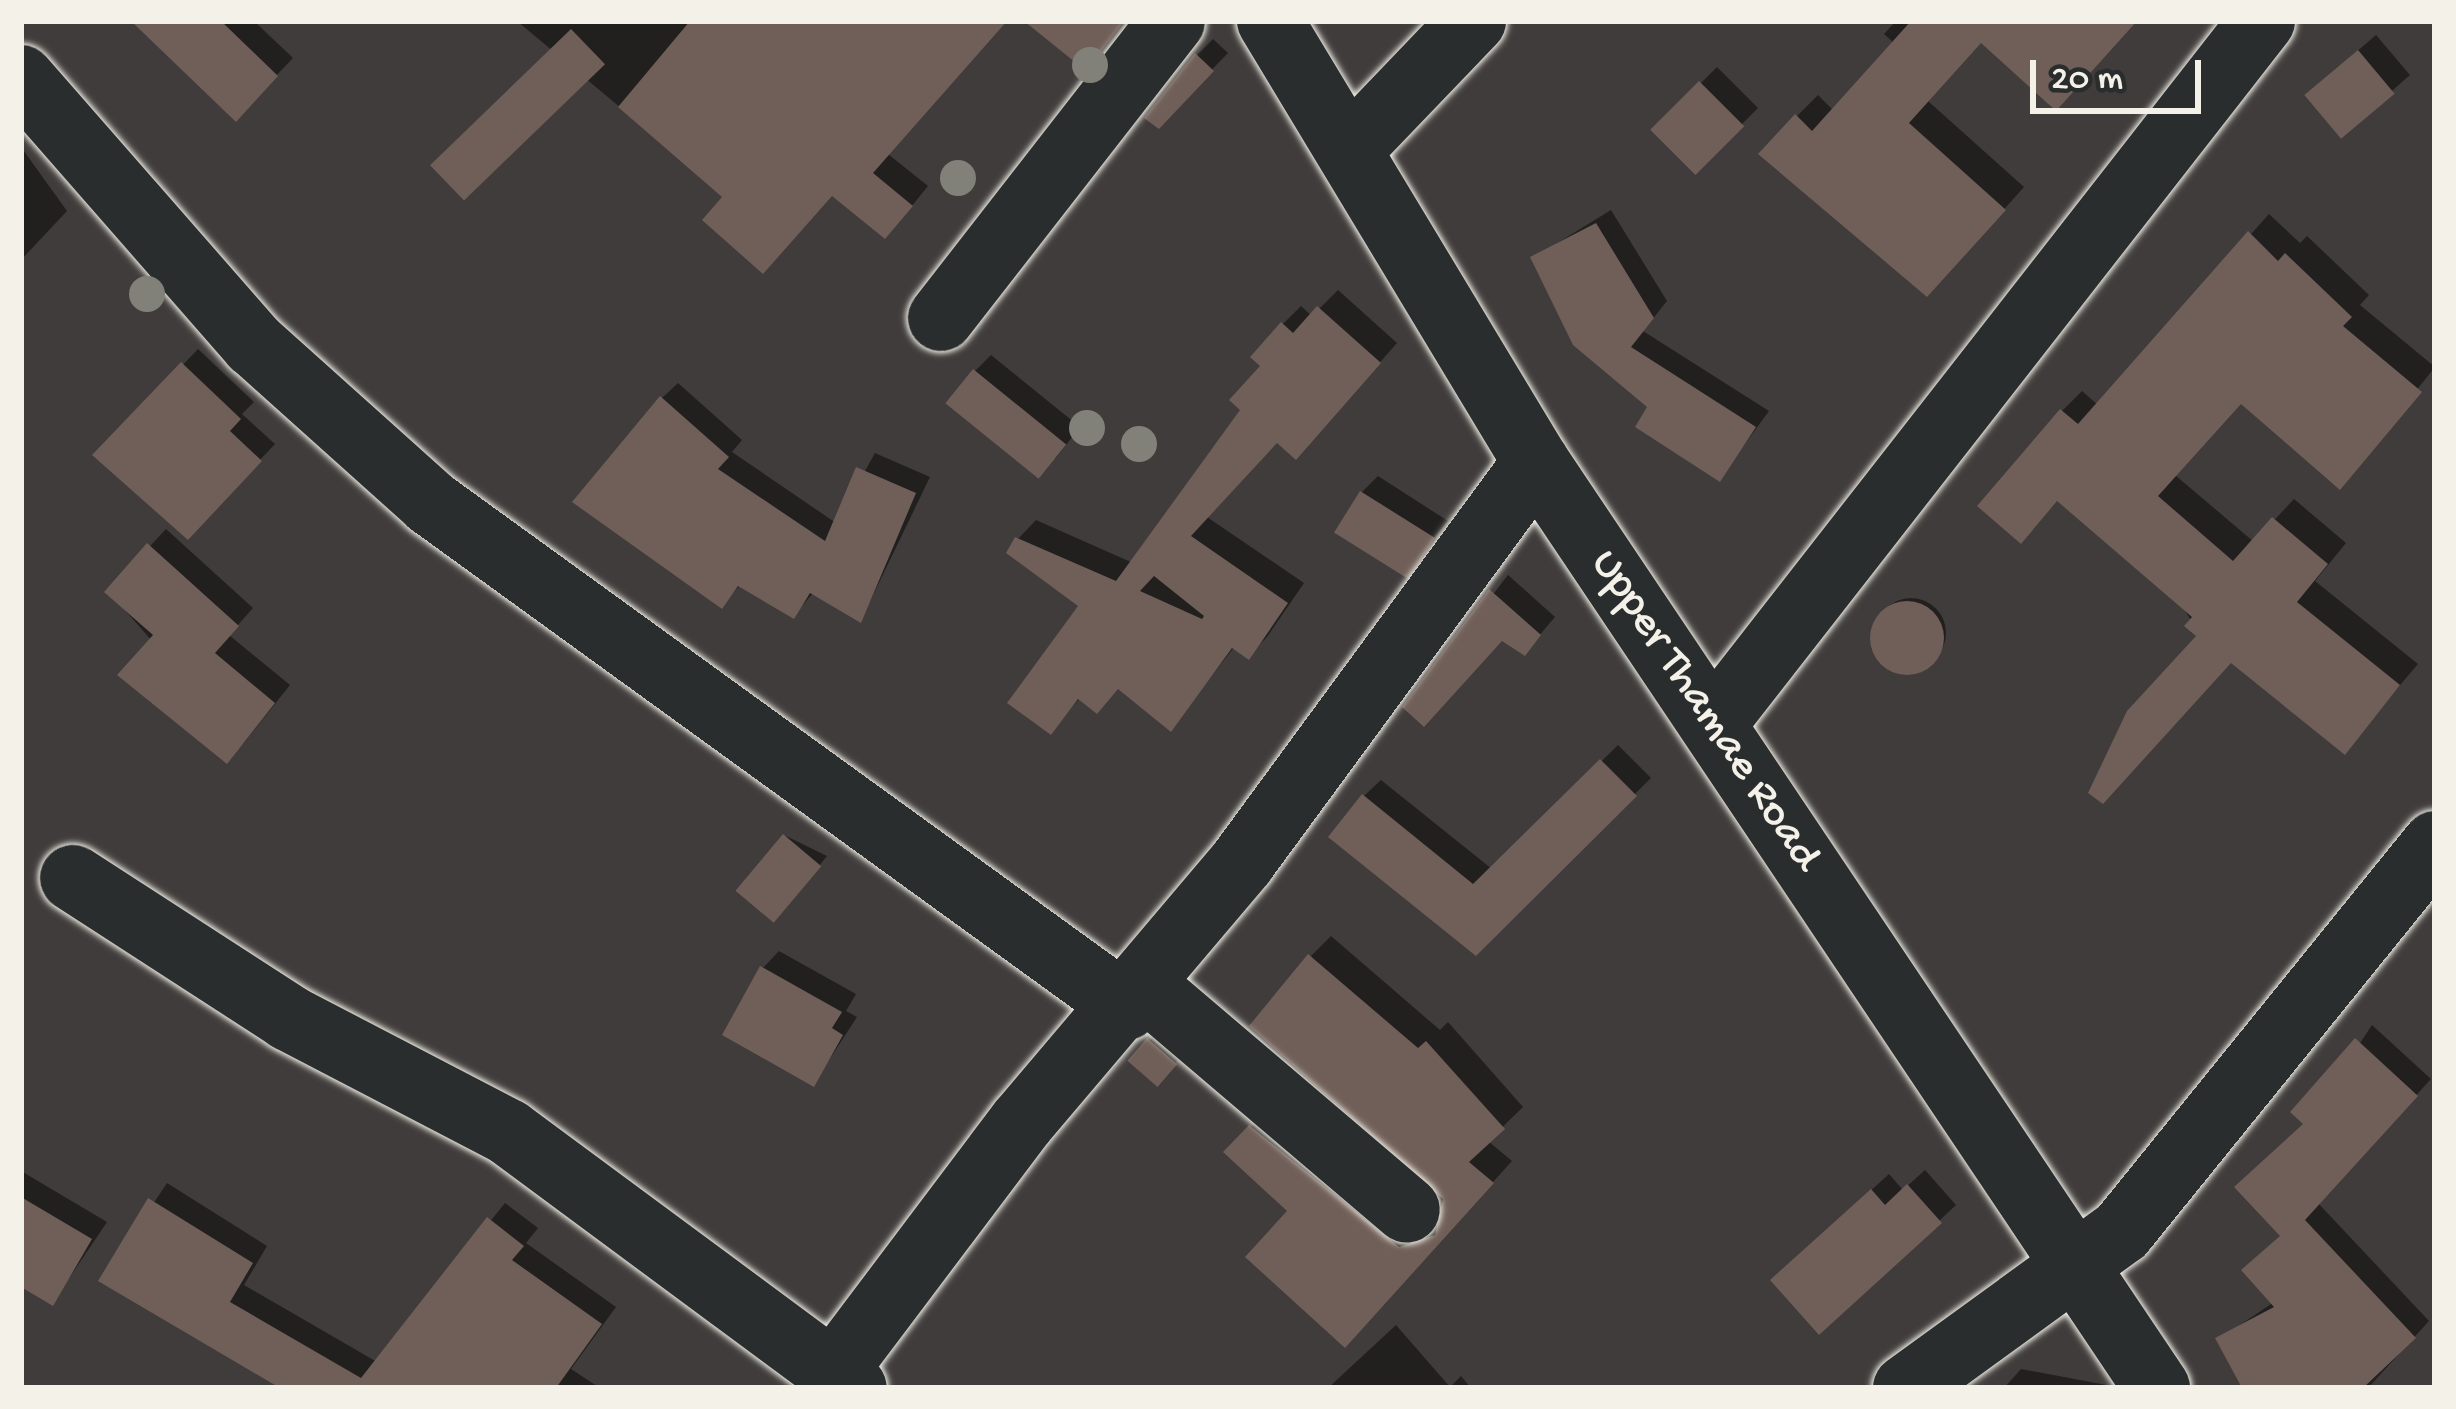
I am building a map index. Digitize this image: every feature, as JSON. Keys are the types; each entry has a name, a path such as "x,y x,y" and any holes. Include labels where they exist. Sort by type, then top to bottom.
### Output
{"street":[{"path":"941,318 1172,21"},
{"name":"Upper Thamae Road","path":"1270,21 1352,146 1536,462 2081,1268 2157,1388"},
{"path":"1352,146 1473,21"},
{"path":"1713,724 2262,21"},
{"path":"21,79 254,344 430,503 1136,996 1408,1210"},
{"path":"73,878 289,1018 508,1132 846,1377 1022,1123 1136,996 1536,462"},
{"path":"1930,1381 2081,1268 2435,844"}],"building":[{"path":"131,21 221,21 278,76 236,122"},
{"path":"690,21 1007,21 873,173 913,206 885,239 832,196 763,274 702,220 722,197 618,107"},
{"path":"1024,21 1124,21 1086,71"},
{"path":"1911,21 2137,21 2056,111 1981,43 1909,123 2006,210 1927,297 1758,154 1795,114 1812,131"},
{"path":"571,29 605,64 464,200 430,165"},
{"path":"2358,50 2395,94 2341,139 2304,95"},
{"path":"1195,53 1214,71 1159,129 1144,118"},
{"path":"1699,81 1744,126 1695,175 1650,130"},
{"path":"1596,223 1654,318 1631,347 1756,427 1720,482 1635,427 1647,407 1573,345 1530,257"},
{"path":"2248,231 2278,261 2285,253 2352,317 2343,326 2422,392 2340,490 2241,404 2158,496 2233,561 2272,517 2328,564 2297,602 2400,685 2345,755 2231,663 2103,804 2088,793 2127,711 2196,636 2184,626 2192,617 2057,501 2021,544 1977,506 2060,409 2078,424"},
{"path":"1317,306 1381,363 1296,460 1277,443 1191,536 1288,603 1249,660 1232,648 1171,732 1118,689 1097,714 1078,699 1051,735 1007,703 1078,606 1006,553 1015,537 1116,581 1240,410 1229,400 1260,366 1250,357 1281,322 1293,333","holes":["1154,576 1202,619 1140,591"]},
{"path":"181,362 241,419 230,431 262,461 188,540 92,455"},
{"path":"973,369 1066,445 1039,479 945,403"},
{"path":"660,396 729,457 718,469 825,541 856,467 916,493 861,623 810,593 794,619 738,586 722,609 572,502"},
{"path":"1360,491 1435,538 1409,579 1334,533"},
{"path":"147,543 239,626 215,653 275,703 227,764 117,675 153,635 104,592"},
{"path":"1489,589 1541,635 1525,656 1502,641 1424,727 1402,707"},
{"path":"1907,601 1933,612 1944,638 1933,664 1907,675 1881,664 1870,638 1881,612"},
{"path":"1600,759 1637,796 1476,956 1328,837 1362,794 1473,884"},
{"path":"783,834 821,866 774,923 735,891"},
{"path":"1308,954 1418,1048 1426,1041 1505,1129 1469,1162 1494,1183 1345,1348 1245,1257 1287,1211 1223,1152 1249,1125 1399,1247 1435,1235 1443,1199 1249,1026"},
{"path":"760,966 842,1012 832,1028 843,1035 814,1087 722,1035"},
{"path":"1147,1038 1177,1064 1158,1087 1127,1061"},
{"path":"2355,1038 2418,1096 2305,1220 2416,1338 2363,1388 2242,1388 2215,1338 2274,1307 2241,1270 2280,1236 2234,1187 2303,1124 2290,1112"},
{"path":"1907,1184 1942,1223 1819,1335 1770,1280 1871,1189 1885,1205"},
{"path":"21,1197 92,1239 53,1306 21,1287"},
{"path":"148,1198 253,1263 230,1302 361,1378 487,1217 524,1246 512,1260 602,1324 556,1388 280,1388 98,1281"}]}
